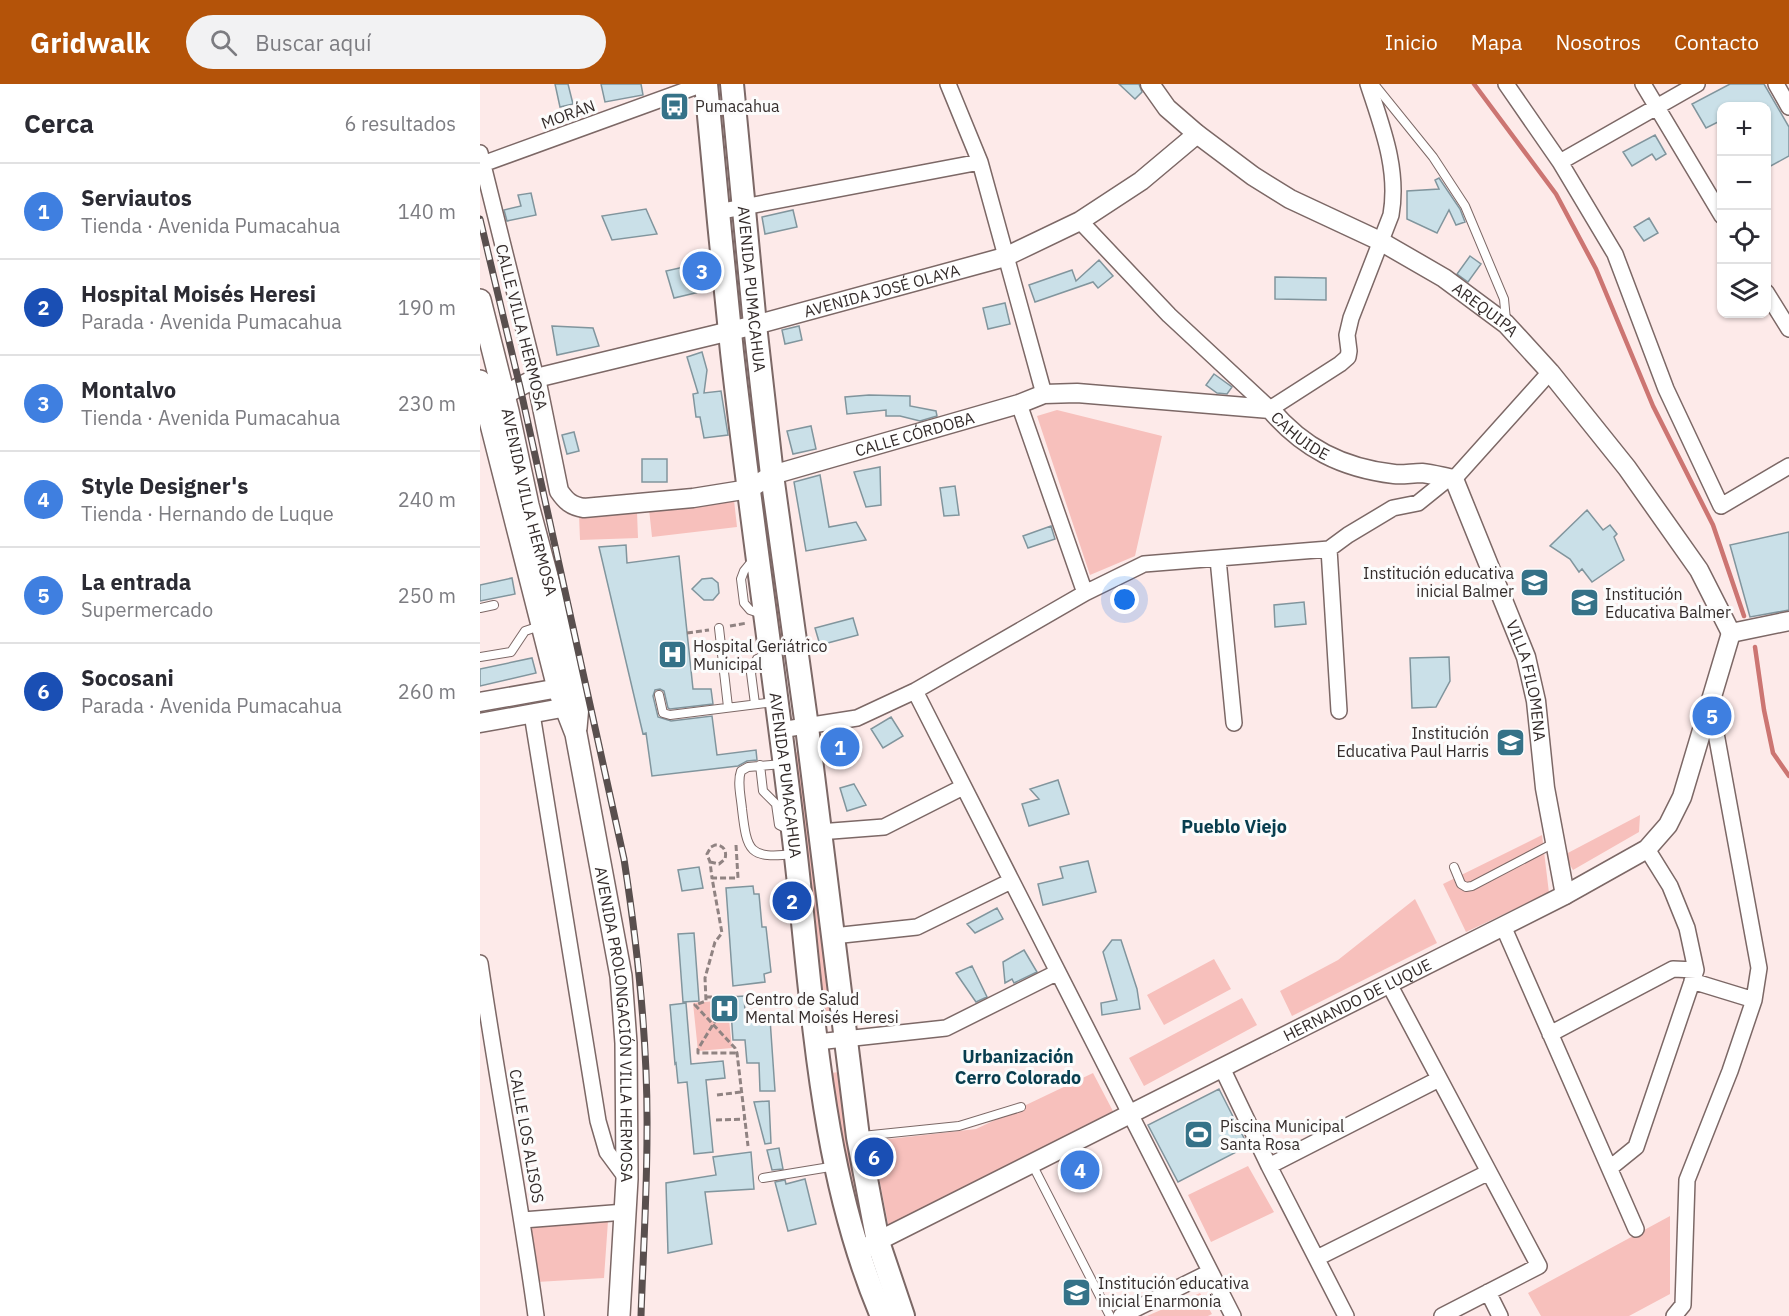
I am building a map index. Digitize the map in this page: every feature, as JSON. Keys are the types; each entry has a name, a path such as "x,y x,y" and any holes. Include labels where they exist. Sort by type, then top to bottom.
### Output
{"main road":[{"name":"AVENIDA PUMACAHUA","path":"704,84 730,331 770,655 765,703 780,730 817,1042 837,1166 867,1246"},
{"name":"AVENIDA PUMACAHUA","path":"732,84 772,475 807,727 858,1137 867,1246"},
{"name":"AVENIDA VILLA HERMOSA","path":"480,300 488,388 541,626 569,696"},
{"name":"AVENIDA VILLA HERMOSA","path":"488,388 528,505 569,696"},
{"path":"770,655 797,651"},
{"name":"AVENIDA PROLONGACIÓN VILLA HERMOSA","path":"569,696 621,976 626,1043 627,1179 619,1316"},
{"path":"867,1246 882,1316"},
{"path":"867,1246 903,1316"}],"street":[{"name":"MORÁN","path":"481,161 704,84"},
{"path":"948,84 980,162 1044,394"},
{"name":"AREQUIPA","path":"1150,84 1167,108 1253,176 1290,199 1380,242 1444,278 1506,324 1550,372 1627,468 1699,570 1731,633"},
{"path":"1270,409 1348,357 1347,335 1351,318 1391,215 1394,198 1390,154 1368,84"},
{"path":"1506,84 1560,162 1615,254 1666,389 1721,506 1789,466"},
{"path":"1643,84 1718,210"},
{"path":"1560,162 1697,84"},
{"path":"1776,84 1789,107"},
{"name":"AVENIDA JOSÉ OLAYA","path":"488,388 755,325 1005,257 1080,221 1141,181 1197,134"},
{"name":"CALLE VILLA HERMOSA","path":"481,161 536,378 559,491 565,501"},
{"path":"717,212 980,162"},
{"name":"CAHUIDE","path":"1080,221 1169,315 1304,443 1347,464 1394,474 1422,473 1451,478"},
{"path":"1771,298 1789,329"},
{"path":"780,730 857,718 915,691 1085,593 1144,564 1329,549 1393,508 1418,503 1451,478 1550,372"},
{"name":"CALLE CÓRDOBA","path":"565,501 584,508 693,498 750,489 772,475 1019,404 1044,394 1077,393 1270,409"},
{"path":"1019,404 1085,593"},
{"name":"VILLA FILOMENA","path":"1451,478 1526,657 1536,701 1545,788 1565,895"},
{"path":"1329,549 1339,711"},
{"path":"1218,559 1234,723"},
{"path":"1731,633 1789,621"},
{"name":"HERNANDO DE LUQUE","path":"867,1246 1565,895 1647,849 1668,825 1682,797 1731,633"},
{"path":"915,691 1233,1316"},
{"path":"480,702 569,696"},
{"path":"480,723 532,714 569,696"},
{"path":"1674,1316 1683,1305 1687,1180 1730,1071 1754,1000 1759,968 1711,706"},
{"path":"532,714 598,1121 607,1152 627,1179"},
{"path":"819,832 884,827 963,787"},
{"path":"1610,1168 1635,1147 1694,976 1687,928 1670,886 1647,849"},
{"path":"833,936 917,927 1011,881"},
{"path":"1503,926 1636,1228"},
{"name":"CALLE LOS ALISOS","path":"480,963 483,1015 523,1220 536,1316"},
{"path":"1550,1034 1673,969 1754,1000"},
{"path":"817,1042 946,1028 1058,972"},
{"path":"1389,984 1539,1266 1442,1316"},
{"path":"1222,1068 1346,1316"},
{"path":"1269,1166 1439,1079"},
{"path":"1317,1258 1489,1172"},
{"path":"523,1220 625,1212"},
{"path":"1121,1316 1210,1272"},
{"path":"1488,1292 1500,1316"}],"lane":[{"path":"1374,84 1433,157 1465,206 1504,299 1506,324"},
{"path":"480,608 494,605"},
{"path":"480,657 511,652 525,631 541,626"},
{"path":"719,628 728,707"},
{"path":"659,695 663,712 670,716 765,703"},
{"path":"760,765 763,791 776,804 779,825 795,843 774,856 755,852 747,842 740,773 748,767 760,765 784,764"},
{"path":"1454,867 1461,884 1466,887 1472,886 1555,842"},
{"path":"858,1137 959,1126 1022,1107"},
{"path":"1032,1164 1110,1316"},
{"path":"763,1178 837,1166"}],"path":[{"path":"712,878 738,878 735,825 744,823"},
{"path":"711,862 714,864 723,862 726,855 723,847 715,845 708,850 722,935 715,942 705,978 705,1003 694,1005 737,1053 748,1146"},
{"path":"706,997 727,997 728,999 698,1049 698,1053 737,1053"},
{"path":"717,1095 741,1092"},
{"path":"716,1120 745,1119"}],"shaded area":[{"path":"1057,410 1162,436 1135,556 1090,575 1037,416"},
{"path":"734,500 737,527 652,537 649,509"},
{"path":"766,507 784,649 781,649 761,508"},
{"path":"637,512 638,538 580,540 579,515"},
{"path":"799,752 832,1023 825,1023 792,753"},
{"path":"1640,815 1639,832 1573,870 1564,855"},
{"path":"1542,835 1549,893 1466,932 1443,884"},
{"path":"1415,899 1437,943 1292,1016 1280,991 1338,960"},
{"path":"1214,959 1231,989 1164,1025 1147,995"},
{"path":"1242,998 1257,1025 1144,1086 1129,1058"},
{"path":"727,1000 732,1048 698,1051 693,1003"},
{"path":"839,1072 864,1219 860,1220 831,1073"},
{"path":"1093,1073 1115,1115 889,1229 872,1141 976,1129"},
{"path":"1248,1166 1274,1212 1211,1242 1188,1195"},
{"path":"1670,1216 1670,1294 1629,1316 1541,1316 1528,1293"},
{"path":"608,1221 604,1278 537,1282 525,1225"},
{"path":"1200,1293 1212,1314 1208,1316 1147,1316"}],"building":[{"path":"555,84 568,84 573,104 560,107"},
{"path":"601,84 641,84 643,95 605,102"},
{"path":"1119,84 1139,84 1142,92 1135,99"},
{"path":"1730,84 1764,84 1789,127 1789,156 1771,166 1771,102 1717,102 1717,122 1706,128 1692,104"},
{"path":"1655,135 1666,154 1656,160 1652,154 1632,166 1623,152"},
{"path":"1439,178 1460,209 1465,222 1456,225 1449,210 1437,233 1407,219 1407,191 1439,189 1435,180"},
{"path":"531,193 536,215 507,221 504,210 521,206 518,195"},
{"path":"646,209 657,234 612,240 602,216"},
{"path":"793,210 797,227 765,234 762,217"},
{"path":"1649,218 1658,233 1644,241 1634,227"},
{"path":"1470,256 1481,264 1468,282 1457,274"},
{"path":"1099,260 1113,276 1098,288 1093,282 1035,302 1029,285 1072,270 1076,281"},
{"path":"706,262 708,290 674,298 666,271"},
{"path":"1275,277 1326,278 1326,300 1275,299"},
{"path":"1005,303 1010,324 988,329 983,308"},
{"path":"552,326 593,328 599,346 557,355"},
{"path":"799,326 802,340 785,344 782,330"},
{"path":"702,352 707,370 704,393 721,391 728,435 704,438 700,417 696,417 693,394 698,393 687,357"},
{"path":"1214,374 1232,387 1227,394 1217,393 1206,385"},
{"path":"910,396 910,406 936,411 937,416 920,421 900,416 886,416 886,410 847,414 845,397"},
{"path":"811,426 816,449 793,454 787,431"},
{"path":"574,432 579,451 567,454 562,435"},
{"path":"642,459 667,459 667,482 642,482"},
{"path":"880,467 881,505 866,507 854,472"},
{"path":"820,475 829,527 856,522 866,540 806,551 794,482"},
{"path":"955,486 959,515 944,516 940,488"},
{"path":"1587,510 1603,530 1610,525 1617,534 1614,537 1624,560 1592,582 1582,569 1579,572 1570,559 1550,546"},
{"path":"1051,526 1055,539 1028,548 1023,536"},
{"path":"1789,532 1789,610 1750,617 1730,545"},
{"path":"626,545 627,563 679,556 693,689 711,689 713,704 670,709 664,691 655,690 653,696 658,717 671,721 712,716 717,755 756,750 757,760 747,761 738,766 652,776 646,733 643,734 599,547"},
{"path":"512,578 515,594 480,601 480,585"},
{"path":"712,578 718,583 719,593 713,600 704,600 692,589 702,579"},
{"path":"1304,602 1306,624 1275,627 1274,605"},
{"path":"853,618 858,635 820,645 815,628"},
{"path":"1449,657 1450,681 1436,707 1412,708 1410,658"},
{"path":"532,658 536,673 480,686 480,669"},
{"path":"891,717 903,736 883,748 871,729"},
{"path":"1058,780 1069,814 1029,826 1022,804 1039,799 1030,789"},
{"path":"854,784 866,805 847,811 840,788"},
{"path":"1088,861 1096,892 1043,905 1038,884 1063,878 1060,867"},
{"path":"699,867 703,888 682,891 678,870"},
{"path":"753,886 754,894 759,894 762,927 766,927 771,972 764,974 765,982 733,986 726,888"},
{"path":"997,908 1003,919 975,933 967,924"},
{"path":"694,933 699,1001 683,1002 678,934"},
{"path":"1112,940 1121,940 1137,989 1140,1009 1102,1015 1101,1003 1117,1000 1103,952"},
{"path":"1024,950 1037,972 1014,983 1012,979 1005,983 1003,962"},
{"path":"972,966 987,997 976,1002 956,973"},
{"path":"744,996 745,1012 757,1011 757,1016 765,1016 766,1020 770,1019 775,1091 760,1091 759,1063 747,1063 745,1040 733,1040 730,997"},
{"path":"686,1003 691,1064 723,1061 725,1078 706,1080 713,1152 694,1154 687,1082 678,1083 670,1005"},
{"name":"Piscina Municipal Santa Rosa","path":"1219,1089 1248,1146 1178,1182 1148,1125"},
{"path":"769,1101 771,1143 765,1144 754,1102"},
{"path":"779,1148 783,1169 772,1170 767,1150"},
{"path":"751,1152 754,1189 705,1192 712,1244 668,1253 666,1183 716,1175 713,1157"},
{"path":"805,1179 816,1224 788,1231 775,1182 785,1180 786,1184"}],"waterway":[{"path":"1474,84 1556,194 1596,269 1653,406 1713,525 1744,616"},
{"path":"1755,647 1773,753 1789,776"}],"railway":[{"path":"480,219 520,387 624,859 629,893 638,961 647,1099 641,1316"}],"place":[{"name":"Pumacahua","path":"674,106"},
{"name":"Montalvo","path":"702,271"},
{"name":"Institución educativa inicial Balmer","path":"1535,582"},
{"name":"Institución Educativa Balmer","path":"1584,603"},
{"name":"Hospital Geriátrico Municipal","path":"672,655"},
{"name":"La entrada","path":"1712,716"},
{"name":"Institución Educativa Paul Harris","path":"1510,742"},
{"name":"Serviautos","path":"840,747"},
{"name":"Hospital Moisés Heresi","path":"792,901"},
{"name":"Centro de Salud Mental Moisés Heresi","path":"724,1008"},
{"name":"Piscina Municipal Santa Rosa","path":"1199,1135"},
{"name":"Socosani","path":"874,1157"},
{"name":"Style Designer's","path":"1080,1170"},
{"name":"Institución educativa inicial Enarmonia","path":"1077,1292"}],"district":[{"name":"Pueblo Viejo","path":"1234,826"},
{"name":"Urbanización Cerro Colorado","path":"1018,1066"}]}
